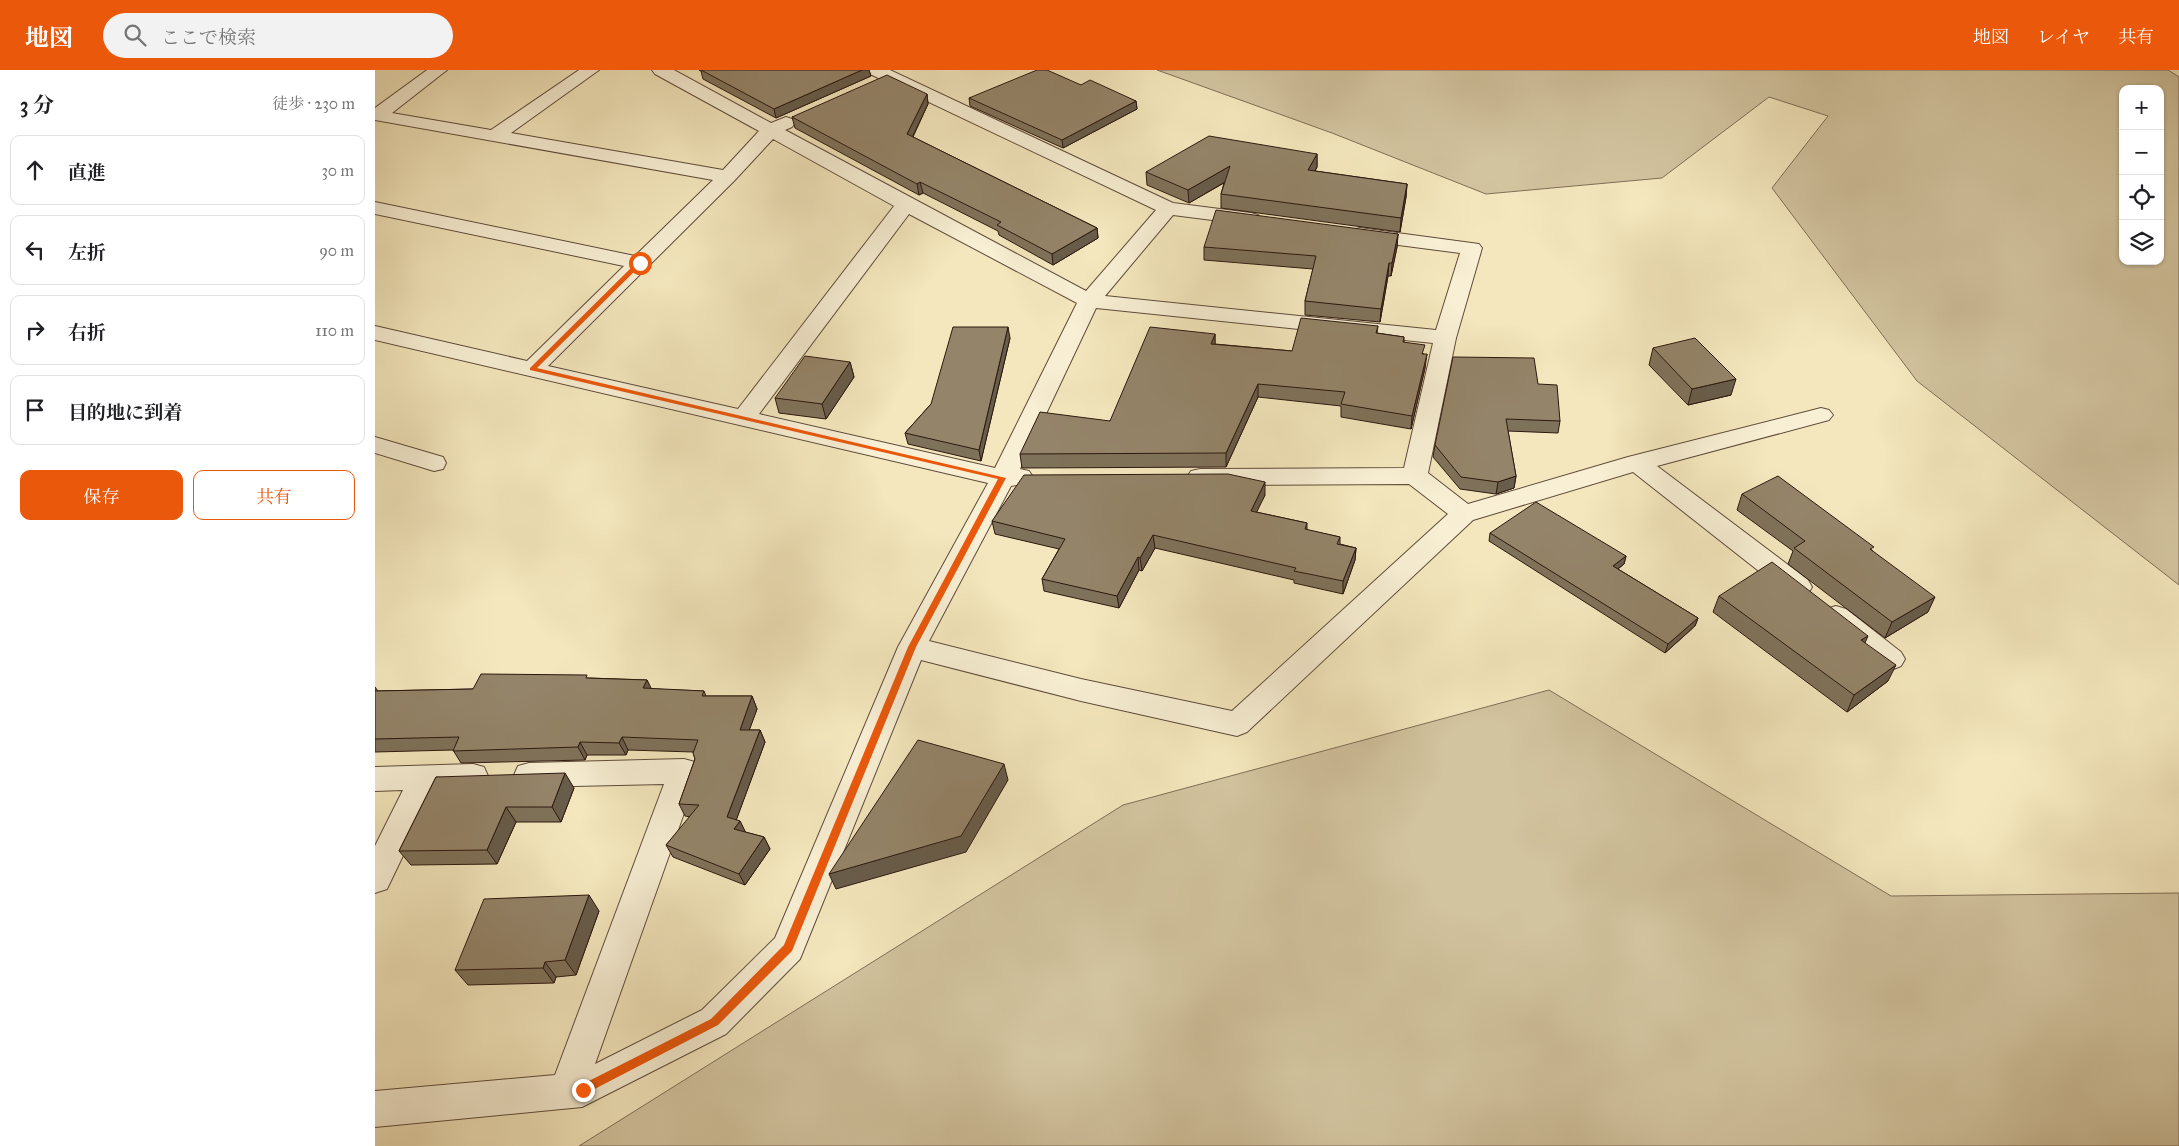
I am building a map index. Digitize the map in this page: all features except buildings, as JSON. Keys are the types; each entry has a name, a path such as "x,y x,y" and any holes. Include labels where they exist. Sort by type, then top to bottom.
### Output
{"street":[{"path":"376,115 438,70"},
{"path":"495,136 590,70"},
{"path":"661,70 906,204 1089,301 1445,338"},
{"path":"880,77 1168,208 1266,221"},
{"path":"376,115 727,177"},
{"path":"532,369 727,177 771,130 805,115"},
{"path":"743,419 906,204"},
{"path":"375,208 640,263"},
{"path":"375,1109 583,1090 714,1022 788,948 912,647 1003,478 1089,301 1168,208"},
{"path":"1345,232 1472,248 1445,338 1415,476"},
{"path":"375,333 1003,478 1042,477"},
{"path":"912,647 1081,690 1237,724 1464,514 1637,463 1821,415"},
{"path":"375,445 434,462"},
{"path":"1637,463 1891,659"},
{"path":"1179,477 1415,476 1464,514"},
{"path":"375,779 684,771 567,1092"},
{"path":"375,878 425,778"}],"shaded area":[{"path":"1157,70 2168,70 2179,77 2179,585 1917,381 1772,188 1828,116 1769,97 1662,178 1486,194 1332,133"},
{"path":"1549,690 1891,896 2179,893 2179,1146 579,1146 1123,805"}],"route":[{"path":"583,1090 714,1022 788,948 912,647 1003,478 532,369 640,263"}]}
